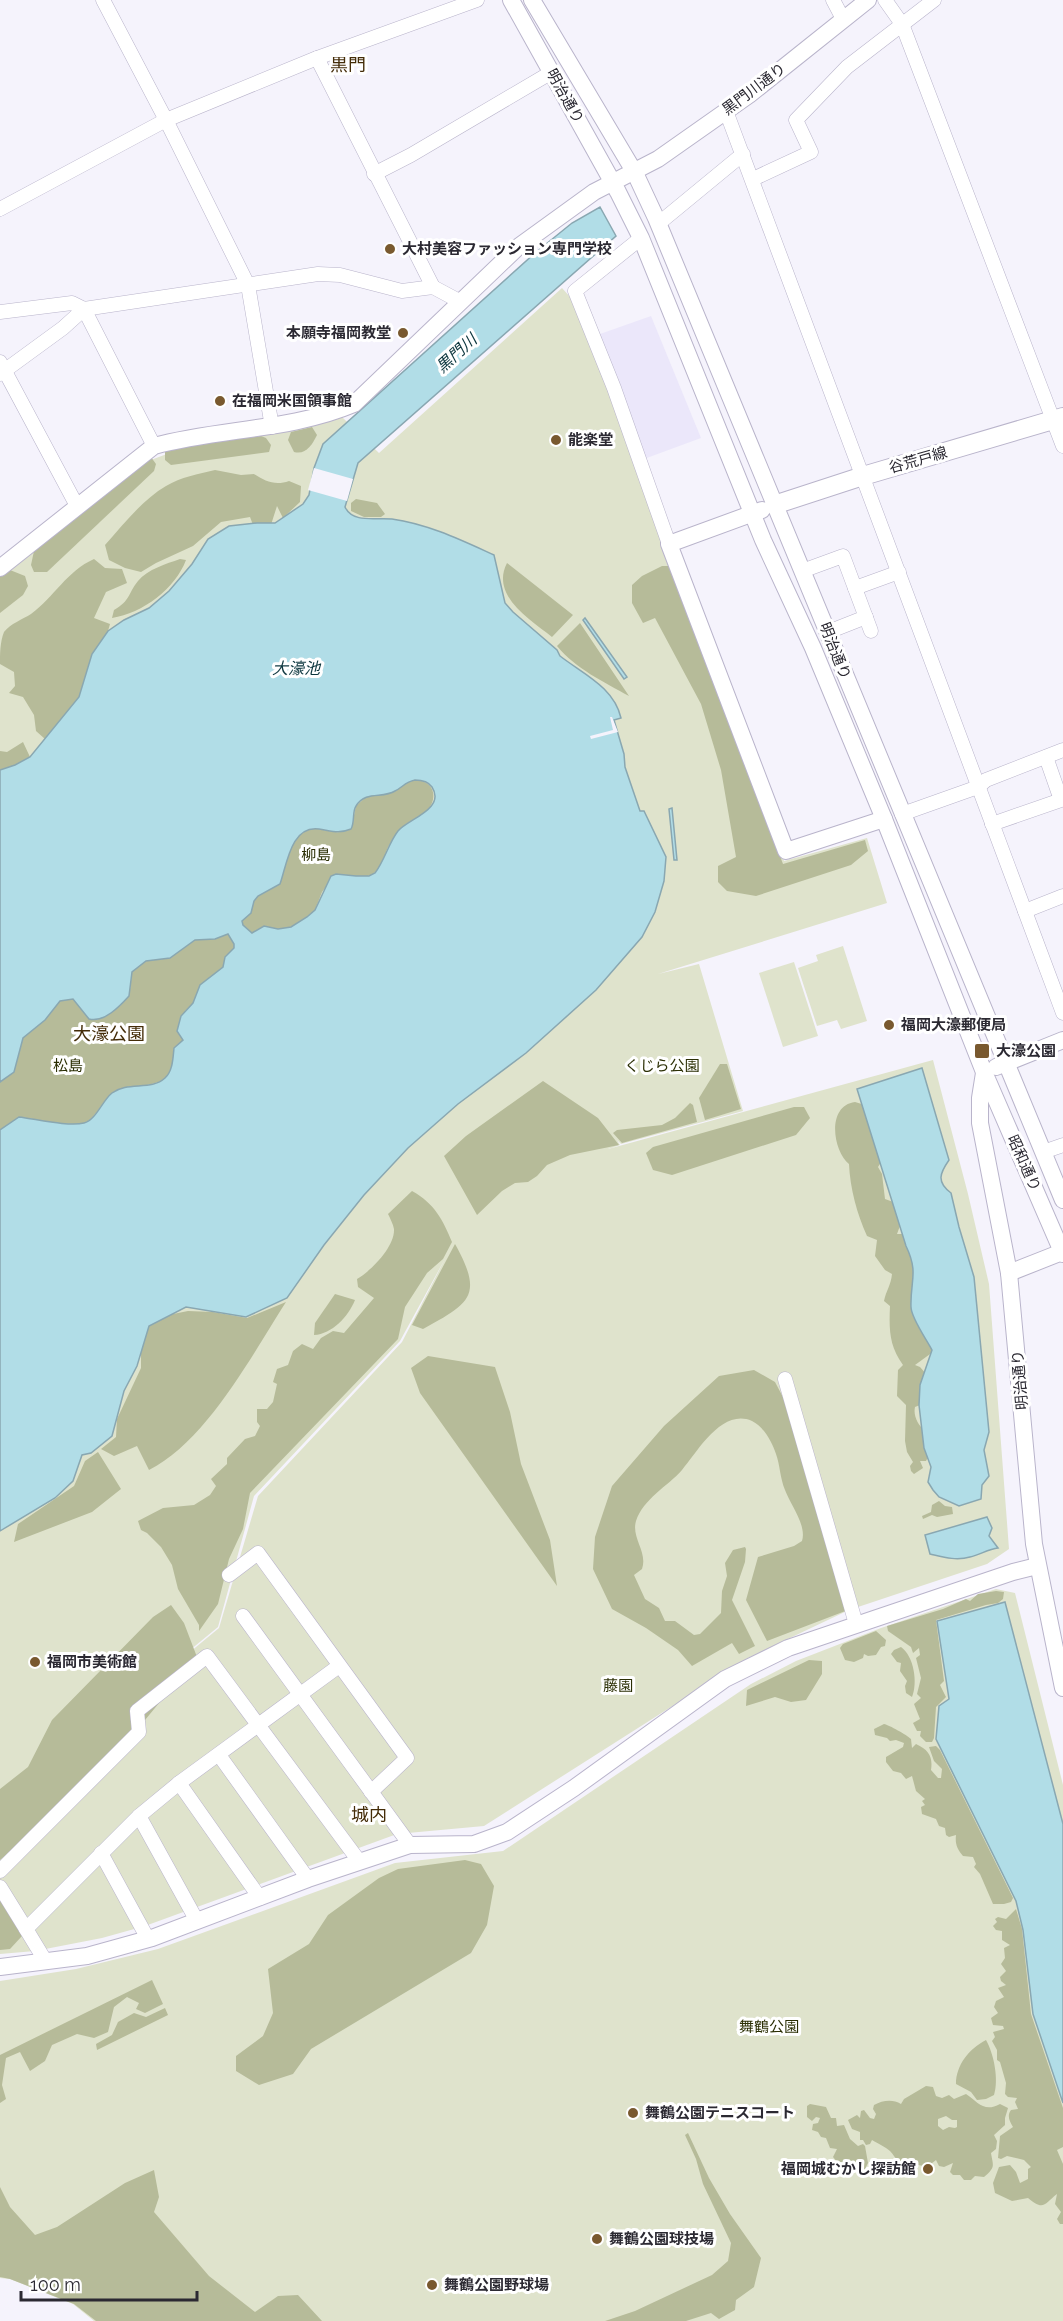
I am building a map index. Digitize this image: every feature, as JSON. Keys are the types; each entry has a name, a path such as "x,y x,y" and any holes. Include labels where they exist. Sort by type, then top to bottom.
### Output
{"main road":[{"name":"谷荒戸線","path":"774,505 863,476 1058,419"}],"street":[{"path":"103,0 248,285 272,427"},
{"path":"0,209 166,120 317,58 477,0"},
{"name":"明治通り","path":"511,0 639,233 752,513 813,648 884,819 984,1072 980,1098 981,1124 1009,1273 1037,1566 1063,1688"},
{"name":"明治通り","path":"532,0 637,177 657,221 1005,1063"},
{"path":"833,0 843,20"},
{"name":"黒門川通り","path":"154,446 320,417 354,404 518,247 594,192 616,188 637,177 868,0"},
{"path":"885,0 902,24 1058,419 1063,446"},
{"path":"753,179 811,152 796,120 847,67 934,0"},
{"path":"317,58 433,287 461,302"},
{"path":"374,174 421,150 552,72"},
{"path":"726,111 1063,1012"},
{"path":"657,221 743,154"},
{"path":"639,233 575,291 614,388 669,544 786,851 884,819"},
{"path":"76,506 2,369 63,328 84,309 318,274 340,275 402,291 433,287"},
{"path":"0,312 72,303 84,309 154,446 1,565"},
{"path":"669,544 774,505"},
{"path":"802,571 843,556 872,631"},
{"path":"855,588 899,572"},
{"path":"828,632 866,617"},
{"path":"902,814 978,787 986,780 1063,750"},
{"path":"992,824 1061,800 1046,757"},
{"path":"1024,910 1063,896"},
{"path":"984,1072 1063,1040"},
{"name":"昭和通り","path":"1005,1063 1063,1200"},
{"name":"昭和通り","path":"984,1072 1063,1253"},
{"path":"1042,1152 1063,1145"},
{"path":"1009,1273 1063,1253"},
{"path":"785,1379 856,1624"},
{"path":"229,1575 258,1553 407,1758 371,1792"},
{"path":"0,1967 87,1956 148,1939 308,1879 410,1845 474,1844 507,1832 574,1788 725,1679 788,1648 1013,1572 1037,1566"},
{"path":"243,1616 410,1845"},
{"path":"0,1871 139,1732 137,1711 207,1656 260,1724 359,1861"},
{"path":"26,1929 139,1816 179,1783 339,1666"},
{"path":"219,1755 308,1879"},
{"path":"179,1783 260,1898"},
{"path":"139,1816 197,1921"},
{"path":"101,1853 148,1939"},
{"path":"0,1887 46,1962"}],"shaded area":[{"path":"651,316 701,438 644,459 600,334"}],"green space":[{"path":"562,288 571,298 607,386 784,861 867,838 887,903 658,974 699,964 743,1111 621,1144 617,1140 620,1145 608,1149 933,1060 989,1284 1009,1549 987,1564 849,1610 748,1658 484,1826 397,1834 145,1926 102,1938 35,1951 0,1954 0,1809 219,1628 258,1496 402,1342 446,1257 400,1341 254,1496 218,1627 0,1807 0,573 132,467 191,445 342,417 379,453"},
{"path":"312,427 317,435 311,446 305,451 294,452 288,440 291,432"},
{"path":"261,436 266,438 271,445 269,452 171,465 165,460 165,451 173,447"},
{"path":"148,453 156,464 154,471 47,572 34,572 31,565 34,551"},
{"path":"215,470 241,475 254,474 275,483 289,481 301,486 300,502 283,518 277,506 269,531 258,538 250,517 221,522 193,546 141,572 125,568 109,560 105,545 149,498 178,480"},
{"path":"356,499 377,503 385,514 381,517 364,517 351,511 351,503"},
{"path":"94,559 105,568 122,569 127,583 106,592 94,618 110,624 108,631 92,654 79,697 45,739 36,731 34,715 23,697 9,693 15,686 14,672 0,664 0,648 4,632 31,614 76,570"},
{"path":"180,559 186,560 181,571 166,590 135,611 112,618 114,610 126,600 142,577 158,567"},
{"path":"507,563 573,615 552,637 524,615 508,596 503,575"},
{"path":"662,566 671,566 783,864 865,840 868,851 851,865 756,896 727,891 718,882 718,866 736,857 721,770 701,704 655,618 643,623 632,603 632,585 642,576"},
{"path":"10,570 25,576 28,586 23,595 0,613 0,577"},
{"path":"580,623 629,696 582,668 557,646"},
{"path":"23,742 30,757 15,766 0,770 0,751 7,752"},
{"name":"柳島","path":"423,781 432,788 431,805 423,815 408,823 398,832 377,871 365,877 336,874 322,892 315,910 291,927 278,929 264,926 252,933 243,925 242,920 251,913 258,896 280,884 291,848 302,834 318,829 338,832 351,829 356,806 367,796 396,791 406,782"},
{"name":"松島","path":"228,933 234,948 225,957 223,967 200,985 193,1003 185,1011 184,1040 174,1048 171,1068 165,1078 154,1084 126,1088 113,1093 92,1118 84,1123 64,1125 22,1120 11,1123 0,1130 0,1082 14,1072 23,1038 45,1020 60,1001 73,999 89,1019 97,1020 121,1005 130,989 132,972 146,961 170,958 195,940 215,939"},
{"path":"843,946 867,1021 841,1029 837,1020 817,1026 798,968 818,961 816,955"},
{"path":"794,962 818,1036 783,1047 759,973"},
{"path":"720,1064 727,1064 741,1109 705,1120 699,1098"},
{"path":"543,1081 598,1118 619,1145 570,1155 547,1165 528,1182 515,1183 502,1191 477,1215 444,1156 466,1136"},
{"path":"855,1102 865,1105 883,1159 878,1167 882,1174 885,1199 896,1203 901,1223 897,1234 908,1234 937,1349 915,1365 927,1375 927,1402 915,1407 915,1414 925,1431 929,1455 926,1461 920,1461 923,1468 914,1474 910,1466 913,1462 907,1452 905,1441 906,1405 897,1396 898,1370 903,1365 895,1351 891,1337 890,1306 884,1301 892,1274 885,1270 875,1256 877,1240 867,1236 863,1228 852,1192 849,1164 843,1158 836,1140 836,1120 840,1112 846,1105"},
{"path":"690,1103 693,1105 697,1122 622,1143 613,1133 617,1130 662,1125 675,1118"},
{"path":"794,1107 804,1107 810,1118 796,1135 672,1175 653,1170 646,1153 653,1147"},
{"path":"412,1191 437,1213 452,1242 443,1259 427,1273 405,1307 398,1339 250,1493 243,1529 229,1559 218,1604 199,1631 199,1625 178,1589 172,1565 161,1547 141,1530 138,1521 163,1508 194,1505 210,1495 216,1486 211,1479 227,1464 227,1458 245,1439 255,1436 260,1426 257,1422 257,1409 267,1409 273,1402 277,1384 273,1382 277,1369 288,1365 293,1351 302,1344 313,1349 321,1338 333,1331 344,1333 374,1298 358,1287 357,1279 375,1264 391,1243 394,1229 388,1214"},
{"path":"455,1244 469,1276 470,1287 467,1296 452,1312 423,1329 412,1325"},
{"path":"335,1294 355,1300 339,1324 327,1332 314,1335 315,1323"},
{"path":"286,1302 226,1395 190,1439 170,1457 149,1470 137,1446 114,1456 101,1449 116,1437 117,1419 141,1368 141,1350 149,1326 173,1314 188,1311 213,1312 247,1318"},
{"path":"428,1356 495,1367 510,1412 521,1464 550,1540 557,1586 420,1393 411,1368"},
{"path":"754,1370 775,1382 784,1399 848,1610 767,1641 746,1600 758,1557 794,1546 802,1541 802,1528 785,1490 776,1454 767,1435 752,1421 731,1420 712,1434 682,1470 644,1506 639,1513 635,1527 643,1563 642,1569 634,1575 645,1599 659,1608 665,1621 675,1621 694,1635 700,1634 721,1613 722,1591 727,1576 725,1563 733,1550 745,1547 746,1549 745,1562 732,1600 755,1646 739,1654 732,1643 692,1666 678,1650 646,1628 612,1609 593,1569 595,1537 612,1486 664,1426 719,1376"},
{"path":"98,1452 121,1489 92,1512 14,1542 18,1524 74,1486 85,1461"},
{"path":"939,1501 945,1506 952,1507 953,1514 937,1517 932,1515 923,1519 922,1516 931,1512 932,1505"},
{"name":"舞鶴公園","path":"996,1589 1015,1593 1063,1785 1063,2321 94,2321 73,2304 10,2279 0,2278 0,1981 76,1969 158,1949 395,1863 503,1851 751,1684 796,1661 881,1628"},
{"path":"1004,1592 1003,1599 998,1603 936,1620 944,1681 940,1685 946,1697 936,1707 934,1738 932,1742 926,1742 920,1736 921,1731 917,1731 913,1723 920,1719 914,1704 921,1698 917,1694 921,1678 916,1658 920,1655 919,1648 913,1653 911,1647 888,1631 887,1626 943,1609 966,1599 970,1601 978,1594"},
{"path":"171,1605 184,1623 197,1657 131,1737 37,1830 0,1860 0,1789 28,1767 52,1720 153,1617"},
{"path":"876,1631 886,1640 885,1646 881,1647 876,1655 864,1654 863,1658 854,1662 845,1660 840,1648 843,1644"},
{"path":"901,1647 909,1657 914,1670 915,1685 912,1697 906,1693 907,1681 900,1671 901,1663 897,1662 891,1654"},
{"path":"809,1660 822,1661 822,1674 806,1700 791,1702 775,1697 746,1706 747,1690"},
{"path":"884,1724 911,1739 912,1748 916,1744 927,1751 931,1758 931,1770 938,1778 941,1778 942,1769 934,1761 929,1747 936,1746 940,1750 1013,1898 1011,1902 993,1904 980,1874 974,1867 976,1864 973,1857 963,1856 958,1849 956,1835 949,1837 946,1835 945,1828 939,1826 936,1819 922,1814 921,1807 925,1805 922,1801 925,1799 916,1791 912,1776 906,1779 901,1773 893,1771 886,1762 886,1757 903,1747 904,1743 875,1735 874,1729"},
{"path":"465,1860 481,1864 494,1886 487,1925 471,1953 311,2049 293,2074 259,2085 236,2071 236,2056 263,2036 273,2013 268,1969 309,1944 328,1915 379,1878 398,1869"},
{"path":"0,1896 22,1936 10,1949 0,1950"},
{"path":"1016,1909 1022,1929 1031,2014 1063,2108 1063,2147 1057,2150 1063,2164 1063,2224 1060,2224 1057,2219 1061,2212 1055,2204 1057,2194 1044,2205 1038,2205 1028,2198 1012,2201 995,2193 993,2183 999,2167 1010,2165 1016,2172 1020,2183 1028,2179 1028,2169 1031,2167 1024,2160 1007,2156 998,2158 1000,2136 1013,2127 1009,2114 1011,2110 1018,2109 1015,2102 1017,2098 1008,2097 1005,2094 1006,2083 1000,2062 997,2060 997,2050 992,2041 995,2037 993,2032 1004,2029 1003,2026 993,2025 991,2018 998,2013 994,2007 996,2001 1004,1997 998,1988 1006,1985 1000,1977 1006,1971 1001,1964 1005,1958 1004,1948 1010,1945 1002,1940 1002,1931 996,1930 993,1926 997,1922 995,1919 998,1917 1006,1919"},
{"path":"152,1980 163,2004 145,2013 136,2009 139,2003 127,1997 114,2007 108,2032 94,2038 77,2034 52,2045 45,2061 30,2071 20,2052 6,2058 2,2085 6,2099 0,2103 0,2055"},
{"path":"165,2008 168,2015 97,2050 96,2044 112,2035 118,2022 134,2013 146,2017"},
{"path":"986,2040 995,2067 995,2089 994,2095 977,2100 971,2092 956,2084 958,2070 974,2048"},
{"path":"926,2086 933,2087 936,2096 942,2098 949,2095 954,2099 966,2094 985,2107 1000,2104 1008,2108 1005,2125 994,2135 997,2141 996,2149 991,2153 993,2164 990,2171 984,2177 975,2176 971,2180 964,2180 960,2175 953,2175 950,2172 953,2163 944,2167 939,2166 936,2160 926,2166 918,2165 915,2161 902,2163 890,2151 872,2140 866,2145 863,2140 860,2140 860,2132 852,2129 848,2120 857,2115 860,2118 861,2111 864,2110 870,2118 874,2119 876,2114 873,2109 874,2105 888,2101 901,2104 904,2099","holes":["946,2116 957,2120 957,2127 943,2130 938,2126 938,2119"]},
{"path":"810,2104 826,2107 831,2118 836,2118 837,2126 844,2125 850,2139 858,2146 863,2144 865,2146 868,2163 865,2169 857,2172 844,2162 838,2163 833,2157 837,2149 830,2148 826,2138 812,2130 813,2124 818,2123 820,2118 816,2117 812,2121 807,2117 807,2106"},
{"path":"688,2133 709,2178 730,2214 761,2258 754,2287 736,2300 735,2310 719,2319 711,2313 686,2321 605,2321 635,2311 712,2275 728,2261 731,2243 703,2184 696,2159 685,2135"},
{"path":"154,2170 159,2197 154,2212 209,2276 255,2312 278,2296 298,2295 322,2321 96,2321 74,2304 0,2277 0,2187 10,2207 35,2235 57,2227 125,2183"}],"water":[{"name":"大濠池","path":"600,207 616,236 358,463 345,507 359,518 405,521 457,538 494,555 505,603 557,650 560,656 596,682 612,698 621,718 614,720 624,754 625,767 640,811 644,811 666,857 664,881 655,912 642,937 596,990 526,1053 458,1104 408,1148 364,1195 324,1245 287,1298 246,1317 186,1307 149,1326 137,1366 124,1391 112,1436 91,1453 82,1455 73,1481 55,1498 0,1531 0,1130 19,1117 61,1123 84,1123 92,1118 108,1096 118,1089 153,1084 165,1078 171,1068 174,1048 183,1040 177,1031 181,1016 193,1003 200,985 223,967 225,957 234,948 234,944 228,934 215,939 195,940 170,958 146,961 132,972 129,996 111,1013 95,1020 89,1019 73,999 60,1001 45,1020 23,1038 14,1072 0,1082 0,770 30,757 79,697 92,654 108,631 149,608 169,591 192,564 208,539 229,526 275,523 303,504 309,495 314,468 323,444 535,253 572,223","holes":["415,780 427,782 432,787 435,795 434,801 424,813 398,831 375,873 369,876 336,874 331,876 315,910 291,927 278,929 264,926 252,933 243,925 242,921 251,913 258,896 280,884 288,857 296,839 302,833 310,829 347,831 351,829 355,808 360,801 369,796 390,793"]},
{"path":"585,618 627,677 624,679 583,620"},
{"path":"672,808 677,860 674,860 669,809"},
{"path":"922,1068 949,1160 943,1169 941,1181 951,1193 974,1277 989,1432 984,1450 989,1476 982,1485 981,1499 959,1506 939,1497 928,1482 931,1467 924,1448 919,1405 920,1385 932,1350 912,1312 912,1263 857,1089"},
{"path":"987,1517 992,1528 989,1536 998,1548 960,1559 930,1554 925,1535"},
{"path":"1005,1602 1063,1824 1063,2103 1033,2014 1023,1930 1016,1901 936,1739 939,1706 949,1699 937,1621"}],"pier":[{"path":"314,468 353,479 347,501 308,490"},
{"path":"610,717 618,732 591,739 590,736 613,730"}],"place":[{"name":"大村美容ファッション専門学校","path":"390,249"},
{"name":"本願寺福岡教堂","path":"403,333"},
{"name":"在福岡米国領事館","path":"220,401"},
{"name":"能楽堂","path":"556,440"},
{"name":"福岡大濠郵便局","path":"889,1025"},
{"name":"大濠公園","path":"982,1051"},
{"name":"福岡市美術館","path":"35,1662"},
{"name":"舞鶴公園テニスコート","path":"633,2113"},
{"name":"福岡城むかし探訪館","path":"928,2169"},
{"name":"舞鶴公園球技場","path":"597,2239"},
{"name":"舞鶴公園野球場","path":"432,2285"}],"district":[{"name":"黒門","path":"348,65"},
{"name":"大濠公園","path":"109,1034"},
{"name":"城内","path":"369,1815"}],"water label":[{"name":"黒門川","path":"456,353"}],"park label":[{"name":"くじら公園","path":"662,1066"},
{"name":"藤園","path":"618,1686"}]}
